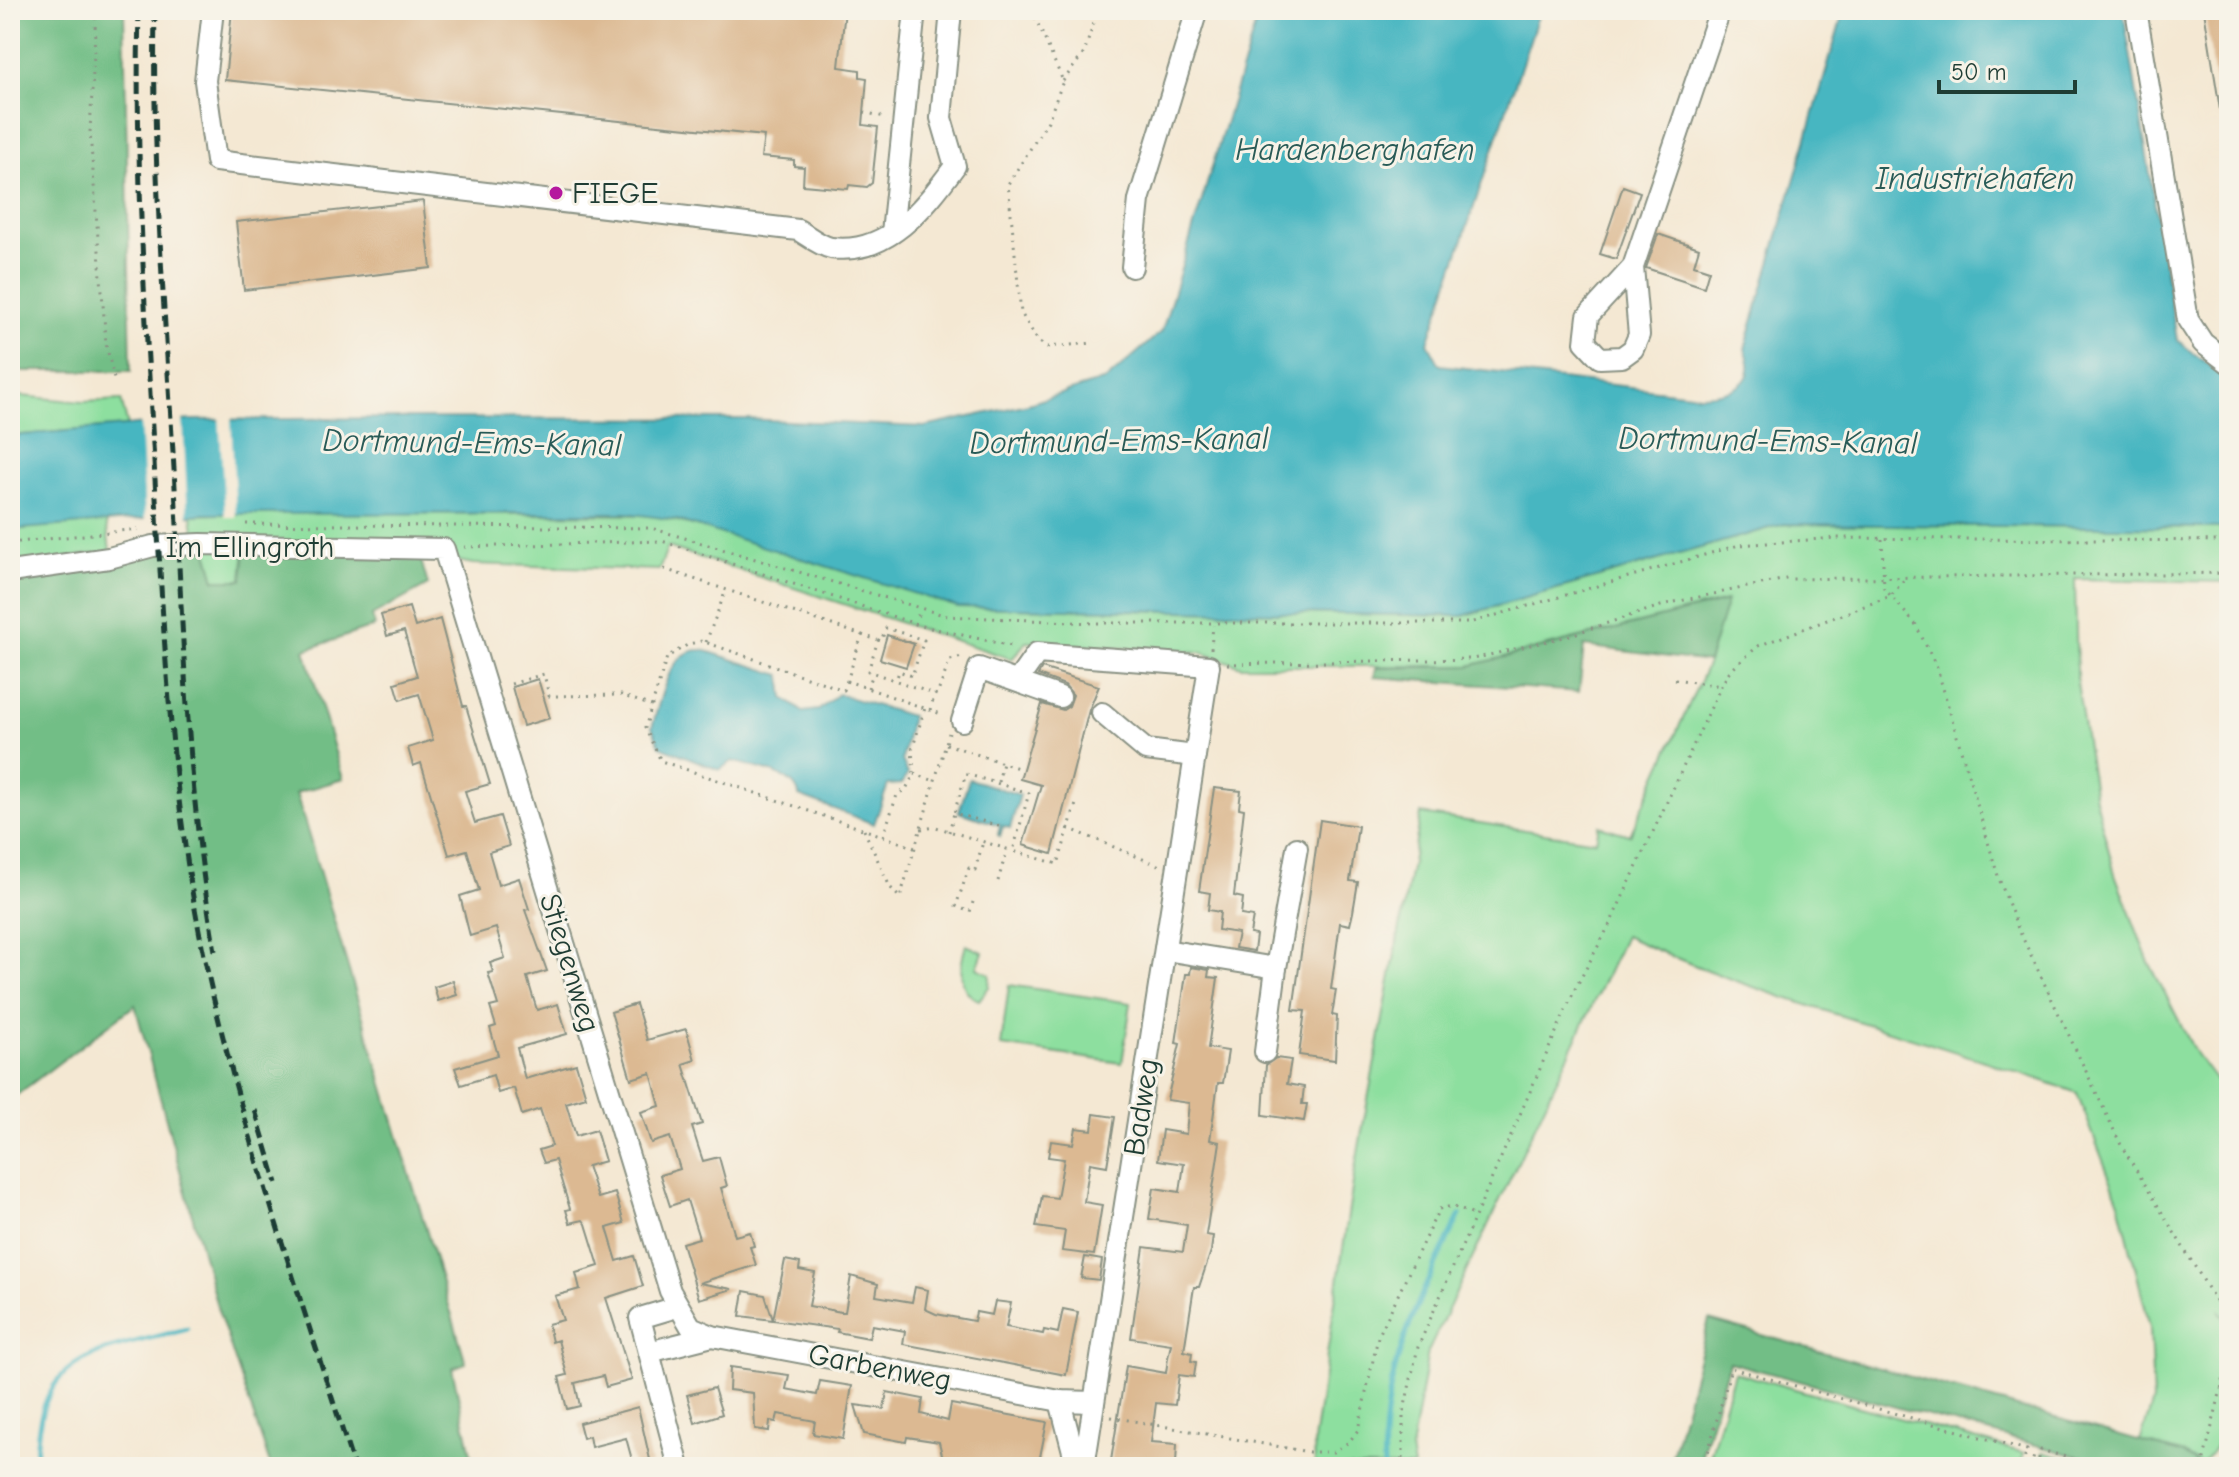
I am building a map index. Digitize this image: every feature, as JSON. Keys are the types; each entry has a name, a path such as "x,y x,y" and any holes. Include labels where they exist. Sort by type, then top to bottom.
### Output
{"street":[{"path":"213,10 205,81 216,161 798,230 828,248 866,248 892,233 928,203 955,166 941,118 951,10"},
{"path":"892,233 915,10"},
{"path":"1132,267 1139,200 1197,10"},
{"path":"1633,267 1720,10"},
{"path":"2136,10 2188,320 2203,343 2229,363"},
{"name":"Im Ellingroth","path":"10,572 109,558 169,545 450,535"},
{"name":"Stiegenweg","path":"450,535 677,1307"},
{"path":"1018,680 1037,653 1210,658"},
{"name":"Badweg","path":"1084,1467 1210,658"},
{"path":"952,722 979,668 1060,697"},
{"path":"1102,713 1146,750 1195,752"},
{"path":"1265,1052 1297,848"},
{"path":"1165,950 1276,968"},
{"path":"677,1307 640,1318 679,1467"},
{"name":"Garbenweg","path":"677,1307 691,1327 712,1336 1093,1408"},
{"path":"649,1352 712,1336"},
{"path":"1060,1401 1077,1467"}],"path":[{"path":"96,10 90,132 106,344 114,379"},
{"path":"1033,10 1063,81"},
{"path":"1094,343 1047,347 1038,341 1021,313 1008,184 1048,121 1063,81 1084,53 1098,10"},
{"path":"864,112 895,121"},
{"path":"450,535 651,528 919,611 947,616 1009,622 1212,626 1469,623 1739,545 1836,538 2229,541"},
{"path":"450,535 662,541 915,624 1037,653"},
{"path":"1882,539 1884,588 1916,625 1937,668 1998,876 2017,926 2121,1145 2217,1303 2229,1348"},
{"path":"664,569 881,641 886,628 924,640 912,676 899,671 896,681"},
{"path":"1212,626 1210,658 1473,659 1564,637 1670,603 1786,579 2229,573"},
{"path":"1403,1467 1402,1426 1407,1381 1418,1347 1575,989 1610,924 1721,686 1743,658 1778,635 1891,596 1907,576"},
{"path":"706,642 726,590"},
{"path":"915,624 919,611"},
{"path":"862,635 844,690 706,642 689,644 667,657 645,728 661,761 915,848"},
{"path":"878,640 868,671 935,694"},
{"path":"930,710 950,660 967,656 981,660 979,668"},
{"path":"868,688 873,673"},
{"path":"511,684 544,674 549,696 621,695 652,706"},
{"path":"1675,679 1721,686"},
{"path":"847,681 925,708 952,722 900,898 890,887 864,830"},
{"path":"883,836 897,795 906,789 914,774 912,750 925,708"},
{"path":"946,744 1021,769"},
{"path":"997,783 1003,763"},
{"path":"914,774 935,781"},
{"path":"949,832 966,774 997,783 1029,793 1013,851"},
{"path":"920,829 930,831 936,827 1058,864 1076,804"},
{"path":"954,813 999,826"},
{"path":"1068,828 1167,869"},
{"path":"973,902 970,912 956,906 969,868 975,870 983,842"},
{"path":"998,881 1007,849"},
{"path":"1093,1408 1309,1452 1333,1452 1342,1448 1358,1430 1378,1337 1439,1209 1452,1206 1476,1216"},
{"path":"2202,1467 2229,1357"},
{"path":"1704,1467 1731,1368 2027,1450 2022,1467"},
{"path":"2034,1467 2041,1450 2101,1467"},
{"path":"2034,1467 2035,1452"}],"green space":[{"path":"10,10 124,10 131,371 10,371"},
{"path":"10,395 83,402 121,400 128,426 10,436"},
{"path":"280,512 651,515 701,527 958,607 1463,616 1784,524 2229,528 2229,582 2075,579 2077,683 2095,799 2115,874 2148,960 2196,1054 2229,1098 2229,1323 2219,1310 2229,1326 2229,1401 2216,1445 2202,1465 2184,1454 2140,1442 2153,1401 2150,1327 2119,1202 2077,1093 1736,981 1625,936 1428,1352 1411,1450 1414,1467 1315,1467 1314,1441 1355,1169 1421,814 1596,841 1599,826 1630,835 1708,663 1726,601 1469,666 1241,666 1200,652 1026,642 1012,659 668,547 659,570 473,564 419,553 245,550 242,580 215,580 206,548 196,548 192,515"},
{"path":"106,520 110,551 10,567 10,530"},
{"path":"206,548 215,580 242,580 245,549 419,553 428,585 372,616 375,626 305,650 343,779 296,793 466,1363 452,1368 474,1467 271,1467 218,1310 135,1005 14,1097 10,1094 10,567"},
{"path":"1727,601 1708,662 1584,646 1579,692 1374,677 1376,668 1469,666"},
{"path":"966,945 983,952 977,968 990,974 989,987 979,1000 966,991 963,984 961,968"},
{"path":"1009,985 1131,1003 1122,1063 1001,1046"},
{"path":"1709,1320 2184,1454 2202,1467 2106,1467 2106,1464 1729,1362 1698,1467 1669,1467"},
{"path":"1734,1372 2024,1453 2019,1467 1707,1467"},
{"path":"2043,1452 2096,1467 2039,1467"}],"water":[{"path":"1260,10 1540,10 1428,343 1440,365 1700,395 1731,390 1745,380 1749,372 1745,349 1844,10 2123,10 2177,340 2229,381 2229,528 1784,524 1462,616 958,607 677,520 626,513 205,514 10,530 10,436 192,420 744,419 925,427 1028,404 1106,380 1162,331"},
{"path":"703,650 781,675 784,698 803,712 819,710 838,694 911,716 902,760 908,774 902,784 888,785 874,824 799,796 791,782 772,772 733,761 719,770 660,746 652,727 668,678 682,657 691,651"},
{"path":"969,779 1020,795 1010,828 1003,826 1000,836 1000,825 959,812"}],"pier":[{"path":"219,416 231,416 236,517 225,517"},
{"path":"183,417 188,519 145,521 140,421"}],"building":[{"path":"232,10 845,10 839,67 860,70 860,77 867,78 863,125 878,127 872,183 867,187 849,185 848,189 803,185 804,167 794,166 794,160 761,157 764,136 225,80"},
{"path":"2204,10 2229,10 2229,115 2221,116"},
{"path":"1623,186 1640,192 1616,259 1600,254"},
{"path":"423,201 431,268 244,290 236,222"},
{"path":"1658,234 1699,248 1694,265 1709,270 1704,287 1646,268"},
{"path":"409,607 415,627 440,619 463,706 466,706 490,784 465,791 475,823 500,816 509,846 489,852 498,885 519,878 529,909 525,910 547,971 527,977 532,994 537,1010 558,1004 567,1034 517,1048 525,1079 576,1064 586,1097 566,1103 576,1136 596,1130 605,1161 587,1166 598,1198 615,1193 624,1223 607,1228 617,1261 634,1256 643,1286 606,1298 632,1380 606,1387 603,1376 575,1383 580,1406 567,1409 559,1377 567,1375 558,1340 552,1342 548,1324 563,1320 555,1296 580,1289 576,1273 599,1266 586,1224 583,1220 570,1223 566,1210 570,1209 555,1160 544,1163 539,1150 552,1146 540,1109 522,1115 514,1088 498,1093 493,1075 461,1085 455,1068 498,1055 490,1028 496,1026 490,1007 498,1005 488,973 493,972 490,963 505,958 496,928 470,936 460,896 479,890 467,850 449,855 421,763 413,766 408,748 433,740 419,694 400,700 395,683 417,676 404,631 387,636 381,615"},
{"path":"887,635 914,644 906,667 880,659"},
{"path":"1042,668 1099,686 1089,710 1052,854 1023,845 1041,785 1020,779 1042,704 1063,710 1069,706 1073,695 1065,685 1038,675"},
{"path":"538,679 550,718 523,726 512,687"},
{"path":"1214,788 1241,791 1239,808 1244,809 1234,896 1243,898 1241,915 1253,917 1250,934 1256,935 1254,951 1235,948 1238,933 1218,930 1220,912 1208,910 1210,893 1199,891"},
{"path":"1320,820 1358,826 1350,881 1358,882 1350,925 1340,923 1331,989 1336,990 1332,1015 1337,1016 1335,1060 1299,1055 1305,1011 1293,1010"},
{"path":"1191,967 1209,970 1208,977 1218,978 1208,1048 1228,1051 1223,1083 1218,1083 1210,1140 1220,1142 1206,1235 1213,1236 1211,1251 1199,1287 1194,1287 1184,1351 1192,1353 1191,1361 1196,1362 1194,1377 1179,1375 1175,1405 1156,1403 1151,1442 1177,1444 1176,1464 1166,1463 1166,1467 1110,1467 1126,1366 1166,1373 1171,1344 1131,1338 1144,1247 1183,1252 1187,1225 1149,1219 1154,1188 1180,1192 1184,1164 1158,1160 1162,1130 1186,1134 1189,1103 1167,1100 1180,1044 1176,1043 1186,974 1190,974"},
{"path":"453,981 457,995 438,1001 434,987"},
{"path":"636,1004 647,1040 686,1029 695,1060 683,1064 702,1124 692,1127 703,1161 719,1157 727,1186 721,1188 735,1236 750,1232 754,1246 750,1247 756,1265 699,1283 732,1289 699,1299 682,1243 699,1238 687,1200 670,1206 660,1175 680,1169 670,1137 651,1143 641,1112 660,1106 651,1073 631,1079 611,1012"},
{"path":"1276,1058 1291,1060 1287,1084 1304,1087 1302,1104 1307,1104 1304,1121 1263,1115 1266,1065"},
{"path":"1094,1114 1115,1117 1107,1166 1090,1163 1087,1182 1084,1202 1102,1205 1094,1255 1062,1251 1065,1231 1036,1227 1042,1196 1057,1198 1064,1159 1048,1157 1051,1141 1073,1144 1076,1128 1092,1130"},
{"path":"1085,1257 1102,1260 1099,1280 1081,1278"},
{"path":"785,1260 800,1263 799,1270 815,1273 809,1306 841,1312 845,1312 851,1276 878,1284 876,1296 912,1302 915,1287 928,1290 925,1309 974,1321 976,1312 992,1315 995,1301 1011,1303 1006,1327 1043,1334 1044,1330 1058,1333 1063,1309 1078,1312 1066,1375 903,1344 905,1331 872,1325 869,1338 837,1332 838,1329 773,1320"},
{"path":"744,1291 765,1295 773,1320 740,1316"},
{"path":"730,1367 789,1375 786,1389 817,1395 820,1381 852,1386 843,1439 813,1434 815,1421 778,1414 776,1422 770,1421 769,1431 755,1429 753,1393 729,1390"},
{"path":"714,1388 722,1414 695,1423 687,1395"},
{"path":"887,1392 923,1399 921,1414 948,1421 951,1404 1047,1422 1038,1467 991,1467 964,1462 965,1467 945,1467 939,1442 907,1437 906,1442 864,1434 855,1405 884,1409"},
{"path":"638,1407 651,1464 634,1467 626,1438 591,1447 589,1436 583,1438 579,1423"}],"waterway":[{"path":"1384,1467 1384,1433 1395,1368 1417,1306 1460,1215"},
{"path":"36,1467 39,1429 46,1400 59,1379 76,1364 98,1353 187,1329"}],"railway":[{"path":"139,10 140,186 148,362 166,666 186,851 208,974 239,1099 354,1467"},
{"path":"155,10 157,182 187,711 198,831 215,951"},
{"path":"255,1110 277,1183"}],"place":[{"name":"FIEGE","path":"556,193"}],"water label":[{"name":"Hardenberghafen","path":"1355,149"},
{"name":"Industriehafen","path":"1975,178"},
{"name":"Dortmund-Ems-Kanal","path":"1119,440"},
{"name":"Dortmund-Ems-Kanal","path":"1768,440"},
{"name":"Dortmund-Ems-Kanal","path":"472,442"}]}
